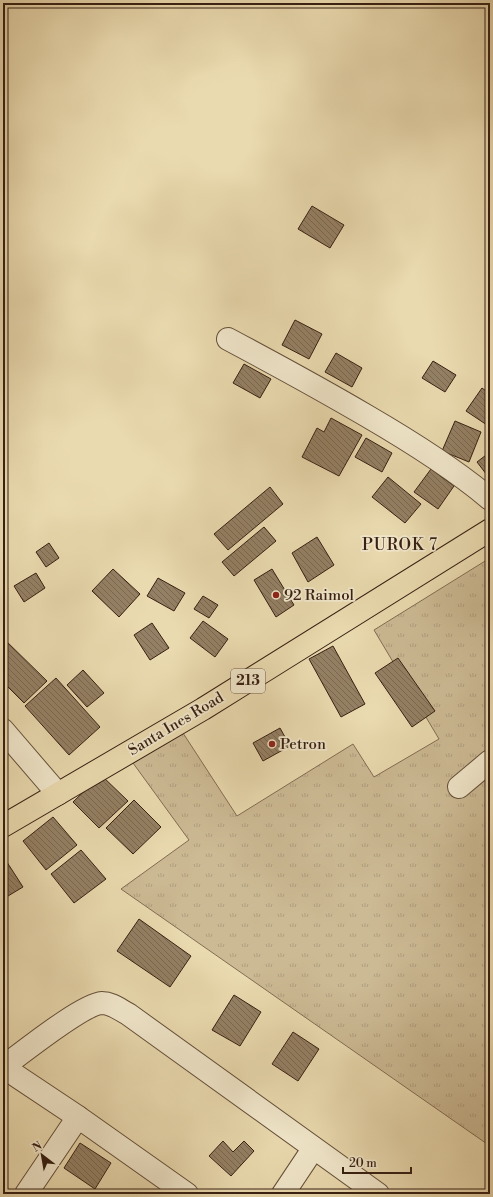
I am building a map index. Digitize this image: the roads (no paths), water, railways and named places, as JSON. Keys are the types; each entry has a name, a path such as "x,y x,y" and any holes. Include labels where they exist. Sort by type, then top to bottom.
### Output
{"main road":[{"name":"Santa Ines Road","path":"3,826 203,709 490,530"}],"street":[{"path":"228,339 312,384 395,432 454,470 490,499"},
{"path":"3,730 58,794"},
{"path":"459,787 490,760"},
{"path":"187,1194 165,1188 78,1118 3,1067 71,1017 95,1004 110,1004 128,1014 378,1194"},
{"path":"26,1194 78,1118"},
{"path":"283,1194 314,1149"}],"place":[{"name":"92 Raimol","path":"276,595"},
{"name":"Petron","path":"272,744"}],"district":[{"name":"PUROK 7","path":"400,545"}]}
